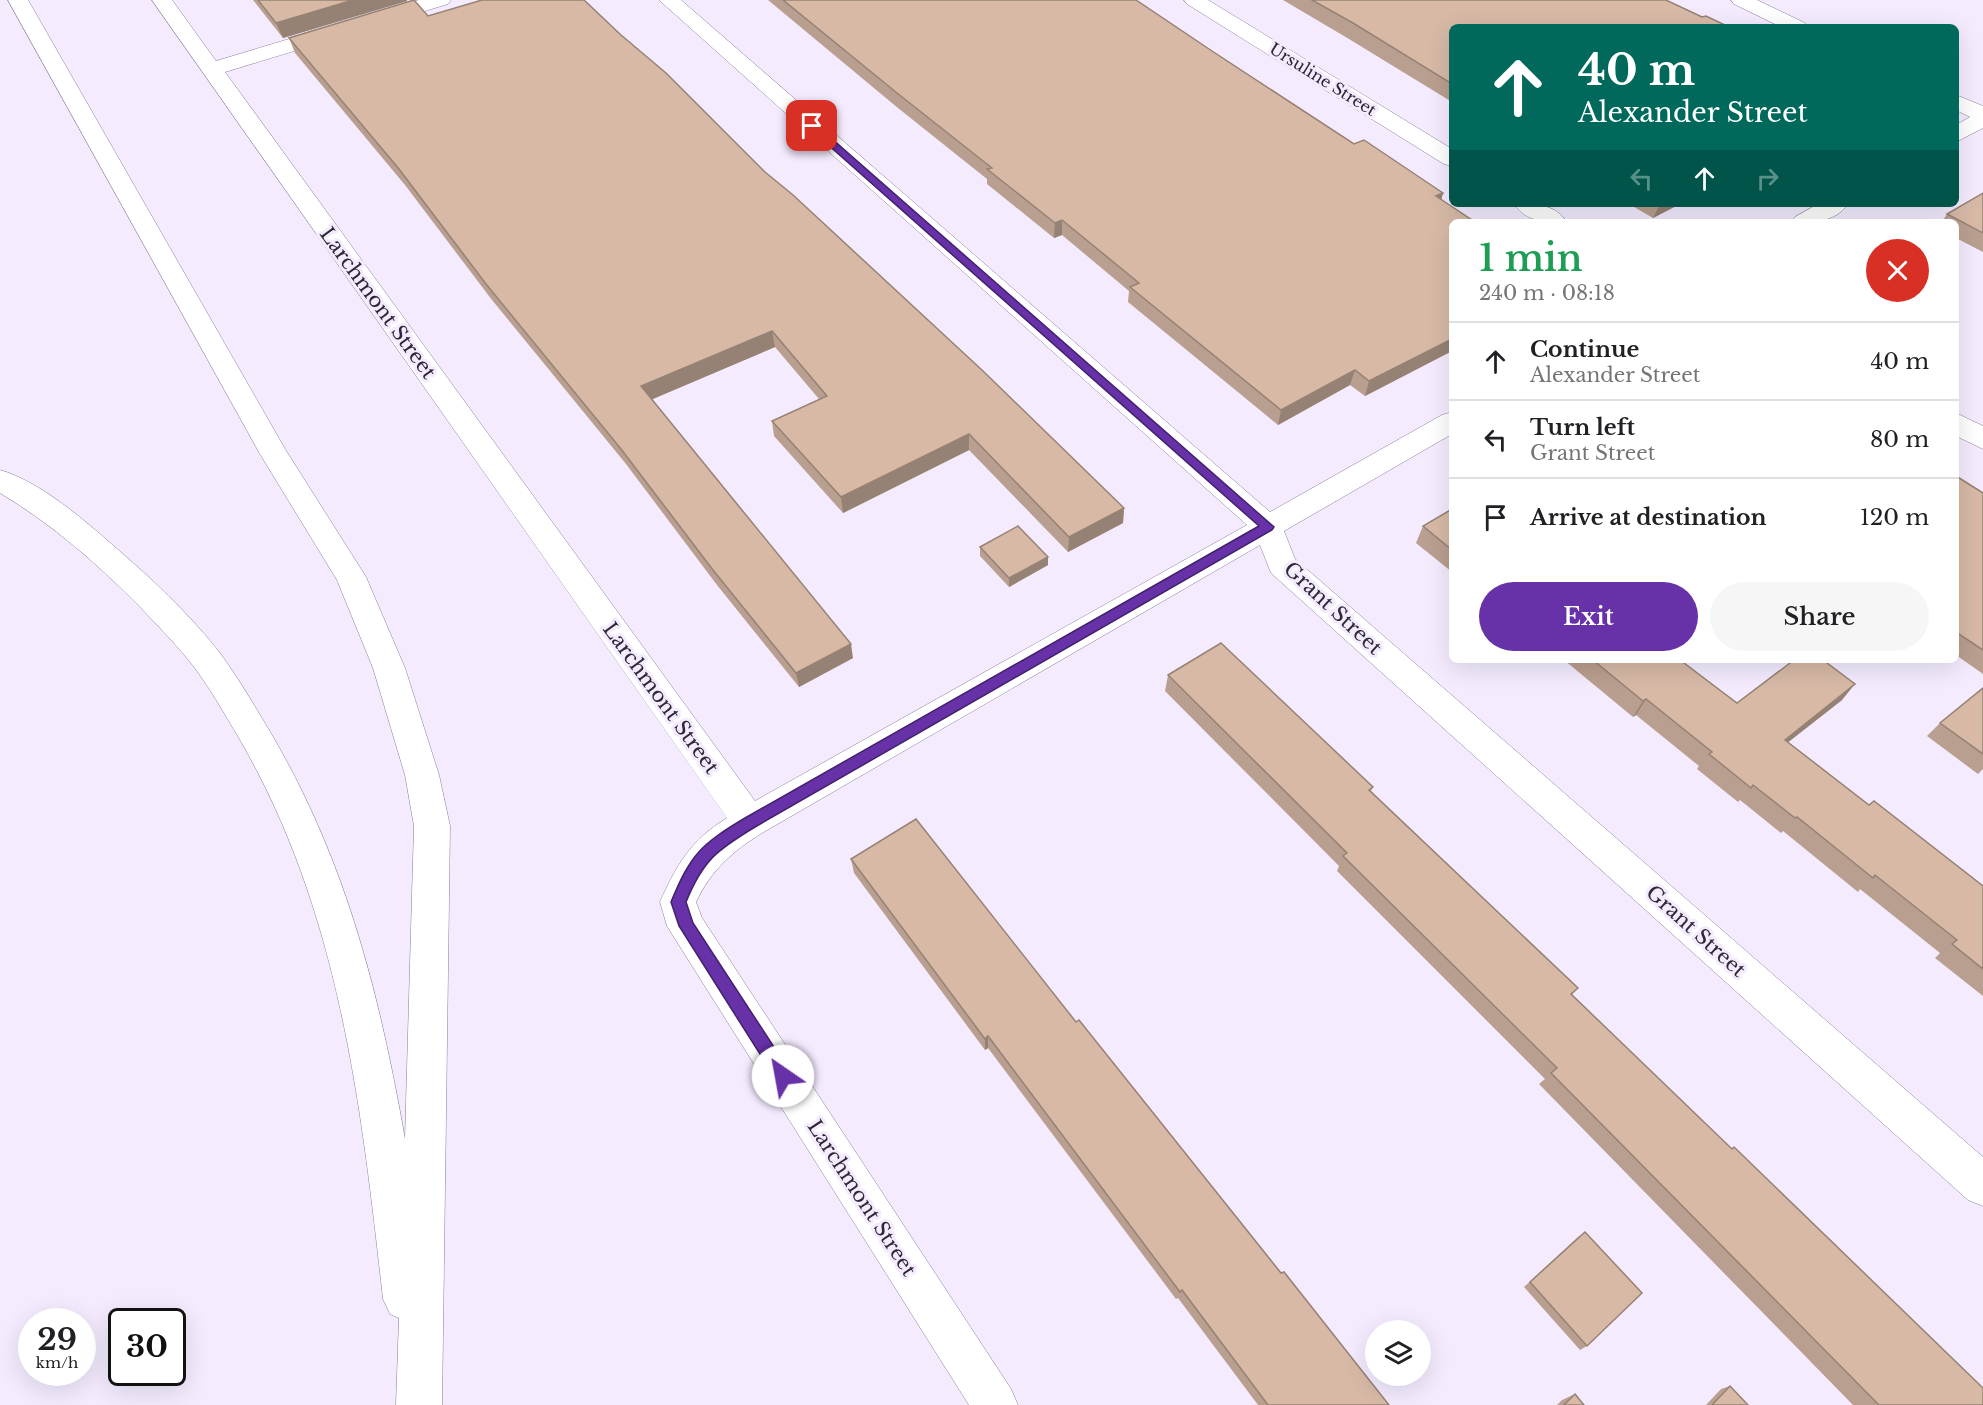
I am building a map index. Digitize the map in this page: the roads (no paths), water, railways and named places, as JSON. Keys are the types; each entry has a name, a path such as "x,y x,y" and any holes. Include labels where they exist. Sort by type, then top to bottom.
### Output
{"main road":[{"path":"18,0 274,454 351,577 389,668 422,775 432,826 419,1405"},
{"name":"Larchmont Street","path":"162,0 750,822 720,840 700,858 678,902 686,926 995,1405"},
{"path":"211,69 441,0"},
{"name":"Grant Street","path":"669,0 1268,527 1282,565 1983,1185"},
{"name":"Ursuline Street","path":"1194,0 1449,157"},
{"path":"1741,0 1792,24"},
{"path":"1959,103 1983,115"},
{"path":"1959,133 1983,119"},
{"path":"1531,207 1550,219"},
{"path":"1809,219 1831,207"},
{"path":"750,822 1449,424"},
{"path":"1959,425 1983,439"},
{"path":"0,480 35,498 108,557 204,656 258,736 303,822 336,910 367,1035 391,1184 419,1405"}]}
